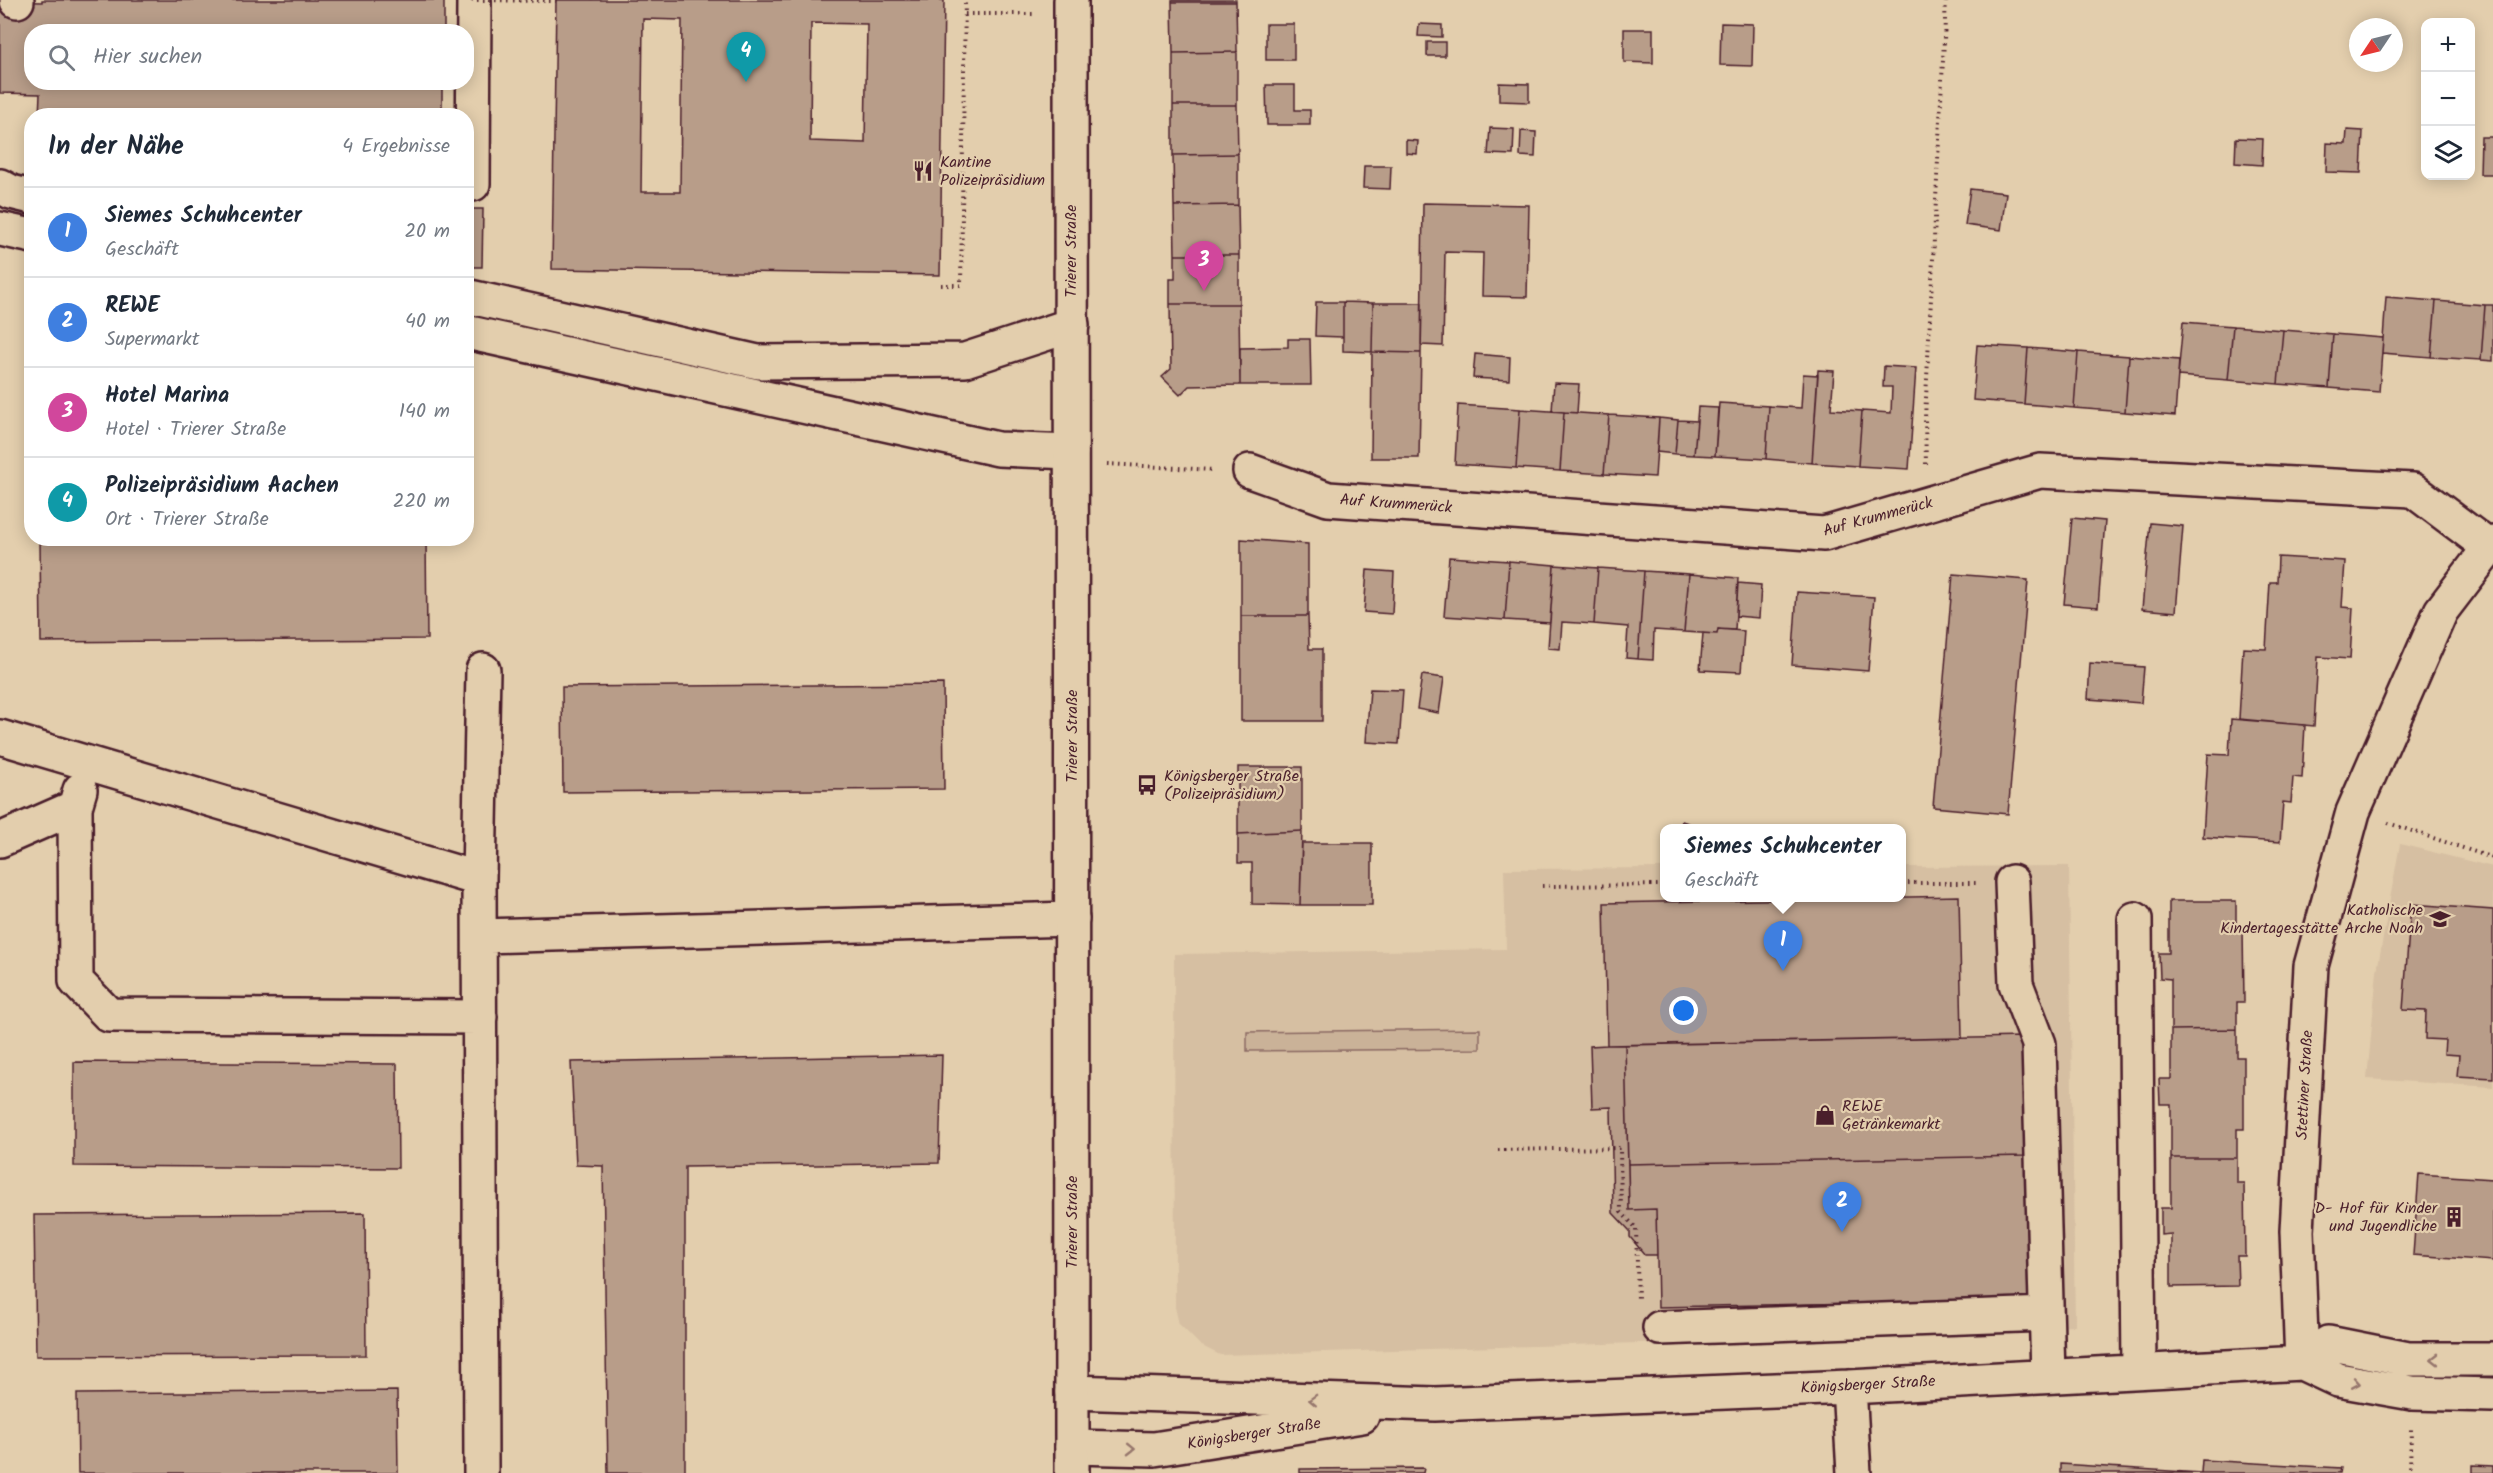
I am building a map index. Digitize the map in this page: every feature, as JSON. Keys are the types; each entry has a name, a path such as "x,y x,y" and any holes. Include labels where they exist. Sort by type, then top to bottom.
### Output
{"street":[{"path":"473,0 473,24"},
{"name":"Trierer Straße","path":"1071,7 1072,1460"},
{"path":"473,90 473,108"},
{"path":"0,186 24,195"},
{"path":"0,230 24,234"},
{"path":"474,298 758,362 965,360 1072,325"},
{"path":"474,334 998,449 1071,457"},
{"name":"Auf Krummerück","path":"1250,471 1328,499 1824,534 2040,471 2413,490 2491,545"},
{"name":"Stettiner Straße","path":"2302,1363 2297,1231 2311,966 2353,812 2441,611 2491,545"},
{"path":"481,1473 478,879 483,670"},
{"path":"0,738 478,879"},
{"path":"88,763 75,807 76,981 109,1015 480,1017"},
{"path":"0,840 75,807"},
{"path":"2012,882 2016,984 2039,1044 2048,1376"},
{"path":"480,936 1072,919"},
{"path":"2135,919 2139,1371"},
{"path":"1649,1317 2046,1314"},
{"path":"2302,1363 2328,1343 2408,1359 2493,1359"},
{"name":"Königsberger Straße","path":"1072,1392 1435,1404 1849,1387 2302,1363 2338,1380 2412,1393 2493,1395"},
{"path":"1849,1387 1854,1473"},
{"name":"Königsberger Straße","path":"1072,1460 1435,1404"}],"path":[{"path":"473,0 556,1"},
{"path":"940,285 961,285 965,0"},
{"path":"1928,504 1925,418 1946,0"},
{"path":"965,14 1071,7"},
{"path":"1071,457 1250,471"},
{"path":"2353,812 2493,858"},
{"path":"1906,883 2012,882"},
{"path":"1542,886 1660,885"},
{"path":"1498,1150 1620,1148 1621,1212 1636,1228 1649,1317"}],"shaded area":[{"name":"Katholische Kindertagesstätte Arche Noah","path":"2400,844 2493,867 2493,1087 2367,1079 2377,971"},
{"path":"2069,866 2075,1326 1639,1343 1220,1355 1200,1345 1179,1324 1175,1307 1174,954 1506,949 1504,869 1660,868 1660,902 1906,902 1906,867"},
{"path":"1480,1029 1480,1049 1247,1051 1247,1032"}],"building":[{"path":"42,0 444,0 444,24 24,24 24,90 442,90 442,108 39,108 40,94 0,93 0,1 42,2"},
{"path":"556,0 944,0 940,275 552,269","holes":["643,19 682,20 680,192 641,192","811,23 867,24 865,143 810,141"]},
{"path":"1172,0 1236,0 1236,2 1172,2"},
{"path":"1172,2 1236,2 1237,52 1173,53"},
{"path":"1721,23 1753,24 1752,66 1720,65"},
{"path":"1266,24 1294,24 1294,60 1266,60"},
{"path":"1419,24 1442,25 1442,37 1418,36"},
{"path":"1624,29 1653,29 1653,63 1624,62"},
{"path":"1427,42 1445,42 1445,56 1427,56"},
{"path":"1237,52 1237,105 1173,105 1173,53"},
{"path":"1499,83 1529,84 1529,102 1499,101"},
{"path":"1266,85 1295,85 1295,110 1310,110 1310,125 1267,125"},
{"path":"1173,105 1237,105 1238,154 1173,155"},
{"path":"1490,128 1514,129 1513,155 1488,154"},
{"path":"2347,130 2363,131 2361,173 2326,172 2327,143 2346,144"},
{"path":"1521,131 1536,132 1535,157 1520,156"},
{"path":"2481,137 2493,137 2493,174 2480,174"},
{"path":"2236,138 2263,139 2262,165 2235,163"},
{"path":"1406,140 1418,141 1417,154 1406,153"},
{"path":"1238,154 1238,205 1174,206 1173,155"},
{"path":"1364,166 1391,166 1390,189 1363,188"},
{"path":"1970,189 2006,193 2001,230 1965,225"},
{"path":"1423,203 1529,205 1527,297 1482,296 1483,253 1445,252 1443,346 1421,345"},
{"path":"1238,205 1239,255 1175,255 1174,206"},
{"path":"474,209 483,209 482,267 474,267"},
{"path":"1175,255 1239,255 1239,304 1170,304 1170,279 1175,279"},
{"path":"2386,297 2436,301 2431,357 2382,353"},
{"path":"2436,301 2485,305 2481,360 2431,357"},
{"path":"1316,302 1343,302 1343,337 1315,336"},
{"path":"1343,302 1373,303 1372,352 1343,351"},
{"path":"1373,303 1422,303 1421,353 1372,352"},
{"path":"1170,304 1239,304 1240,385 1189,386 1180,395 1162,377 1171,369"},
{"path":"2485,305 2493,305 2493,361 2481,360"},
{"path":"2183,322 2233,326 2228,380 2178,376"},
{"path":"2233,326 2283,330 2278,384 2228,380"},
{"path":"2283,330 2333,334 2329,388 2278,384"},
{"path":"2333,334 2383,338 2379,392 2329,388"},
{"path":"1288,339 1310,339 1311,385 1240,385 1240,348 1288,347"},
{"path":"1977,345 2028,348 2024,404 1973,400"},
{"path":"2028,348 2078,352 2074,408 2024,404"},
{"path":"1372,352 1421,353 1419,458 1371,458"},
{"path":"2078,352 2129,356 2125,412 2074,408"},
{"path":"1475,354 1510,357 1509,380 1473,378"},
{"path":"2129,356 2179,360 2175,416 2125,412"},
{"path":"1884,366 1916,368 1909,469 1858,466 1862,411 1891,413 1892,387 1883,387"},
{"path":"1818,370 1834,371 1831,409 1862,411 1858,466 1812,463"},
{"path":"1803,374 1818,375 1812,463 1766,459 1769,406 1801,408"},
{"path":"1554,383 1579,384 1577,413 1552,411"},
{"path":"1719,403 1769,406 1766,459 1715,456"},
{"path":"1458,405 1520,409 1516,468 1455,464"},
{"path":"1698,407 1718,408 1715,456 1694,455"},
{"path":"1520,409 1564,412 1560,471 1516,468"},
{"path":"1564,412 1609,415 1604,474 1560,471"},
{"path":"1609,415 1659,418 1655,477 1604,474"},
{"path":"1659,418 1678,420 1675,454 1657,452"},
{"path":"1678,420 1697,421 1694,455 1675,454"},
{"path":"2072,518 2105,521 2098,607 2064,604"},
{"path":"2150,523 2183,526 2176,612 2142,609"},
{"path":"1241,539 1308,544 1308,616 1241,616"},
{"path":"40,546 426,546 427,639 41,642"},
{"path":"1449,557 1509,561 1505,620 1444,616"},
{"path":"2278,557 2345,561 2342,607 2353,608 2350,659 2318,657 2314,726 2239,719 2243,648 2266,649 2270,582 2277,582"},
{"path":"1509,561 1554,565 1550,623 1505,620"},
{"path":"1554,565 1598,568 1594,624 1562,622 1560,649 1548,648"},
{"path":"1598,568 1644,571 1638,659 1626,658 1628,627 1594,624"},
{"path":"1367,570 1394,572 1392,614 1364,612"},
{"path":"1644,571 1689,574 1684,632 1654,630 1653,660 1638,659"},
{"path":"1689,574 1738,578 1735,630 1718,629 1717,634 1684,632"},
{"path":"1953,574 2028,580 2008,814 1933,807"},
{"path":"1738,583 1761,585 1759,618 1736,616"},
{"path":"1797,592 1874,597 1868,671 1792,665"},
{"path":"1241,616 1308,616 1309,649 1322,649 1322,721 1241,721"},
{"path":"1718,629 1744,631 1741,672 1700,670 1703,633 1717,634"},
{"path":"2090,663 2144,667 2141,703 2088,699"},
{"path":"1422,675 1444,678 1439,713 1417,709"},
{"path":"943,684 944,789 563,792 562,687"},
{"path":"1370,689 1403,690 1399,744 1366,742"},
{"path":"2231,719 2305,725 2302,778 2293,777 2291,803 2283,802 2280,842 2203,837 2208,754 2229,755"},
{"path":"1238,767 1302,767 1302,831 1238,834"},
{"path":"1302,831 1300,905 1252,904 1252,863 1238,863 1238,834"},
{"path":"1302,843 1372,843 1372,905 1300,905"},
{"path":"1959,896 1962,1038 1607,1045 1604,903 1906,902 1906,897"},
{"path":"2169,901 2236,901 2236,928 2243,929 2244,1002 2237,1002 2237,1029 2171,1030 2171,979 2160,978 2159,953 2169,953"},
{"path":"2411,904 2493,910 2493,1078 2457,1076 2459,1055 2444,1054 2445,1040 2425,1039 2426,1011 2403,1010"},
{"path":"2237,1029 2237,1057 2244,1057 2244,1129 2237,1129 2237,1158 2171,1158 2171,1104 2160,1104 2159,1079 2171,1079 2171,1030"},
{"name":"REWE Getränkemarkt","path":"2023,1037 2025,1156 1628,1164 1625,1045"},
{"path":"1625,1045 1629,1210 1656,1209 1657,1255 1645,1255 1630,1237 1630,1231 1613,1213 1611,1107 1592,1108 1590,1046"},
{"path":"942,1055 939,1163 685,1167 685,1473 608,1473 603,1166 576,1165 571,1062"},
{"path":"74,1062 397,1064 398,1168 74,1166"},
{"path":"2025,1156 2028,1300 1658,1307 1656,1209 1629,1210 1628,1164"},
{"path":"2171,1158 2237,1158 2237,1183 2244,1183 2245,1256 2237,1256 2238,1286 2171,1287 2171,1234 2161,1235 2161,1208 2171,1208"},
{"name":"D- Hof für Kinder und Jugendliche","path":"2419,1174 2493,1179 2493,1261 2413,1255"},
{"path":"365,1213 366,1355 36,1356 34,1215"},
{"path":"397,1391 398,1473 78,1473 77,1394"},
{"path":"2202,1460 2341,1468 2340,1473 2201,1473"},
{"path":"2060,1464 2201,1473 2060,1473"},
{"path":"2473,1465 2493,1466 2493,1473 2473,1473"},
{"path":"1424,1468 1423,1473 1300,1473 1300,1469"}],"place":[{"name":"Polizeipräsidium Aachen","path":"746,82"},
{"name":"Kantine Polizeipräsidium","path":"923,171"},
{"name":"Hotel Marina","path":"1204,291"},
{"name":"Königsberger Straße (Polizeipräsidium)","path":"1147,785"},
{"name":"Katholische Kindertagesstätte Arche Noah","path":"2440,919"},
{"name":"Siemes Schuhcenter","path":"1783,971"},
{"name":"REWE Getränkemarkt","path":"1825,1115"},
{"name":"D- Hof für Kinder und Jugendliche","path":"2454,1217"},
{"name":"REWE","path":"1842,1232"}]}
